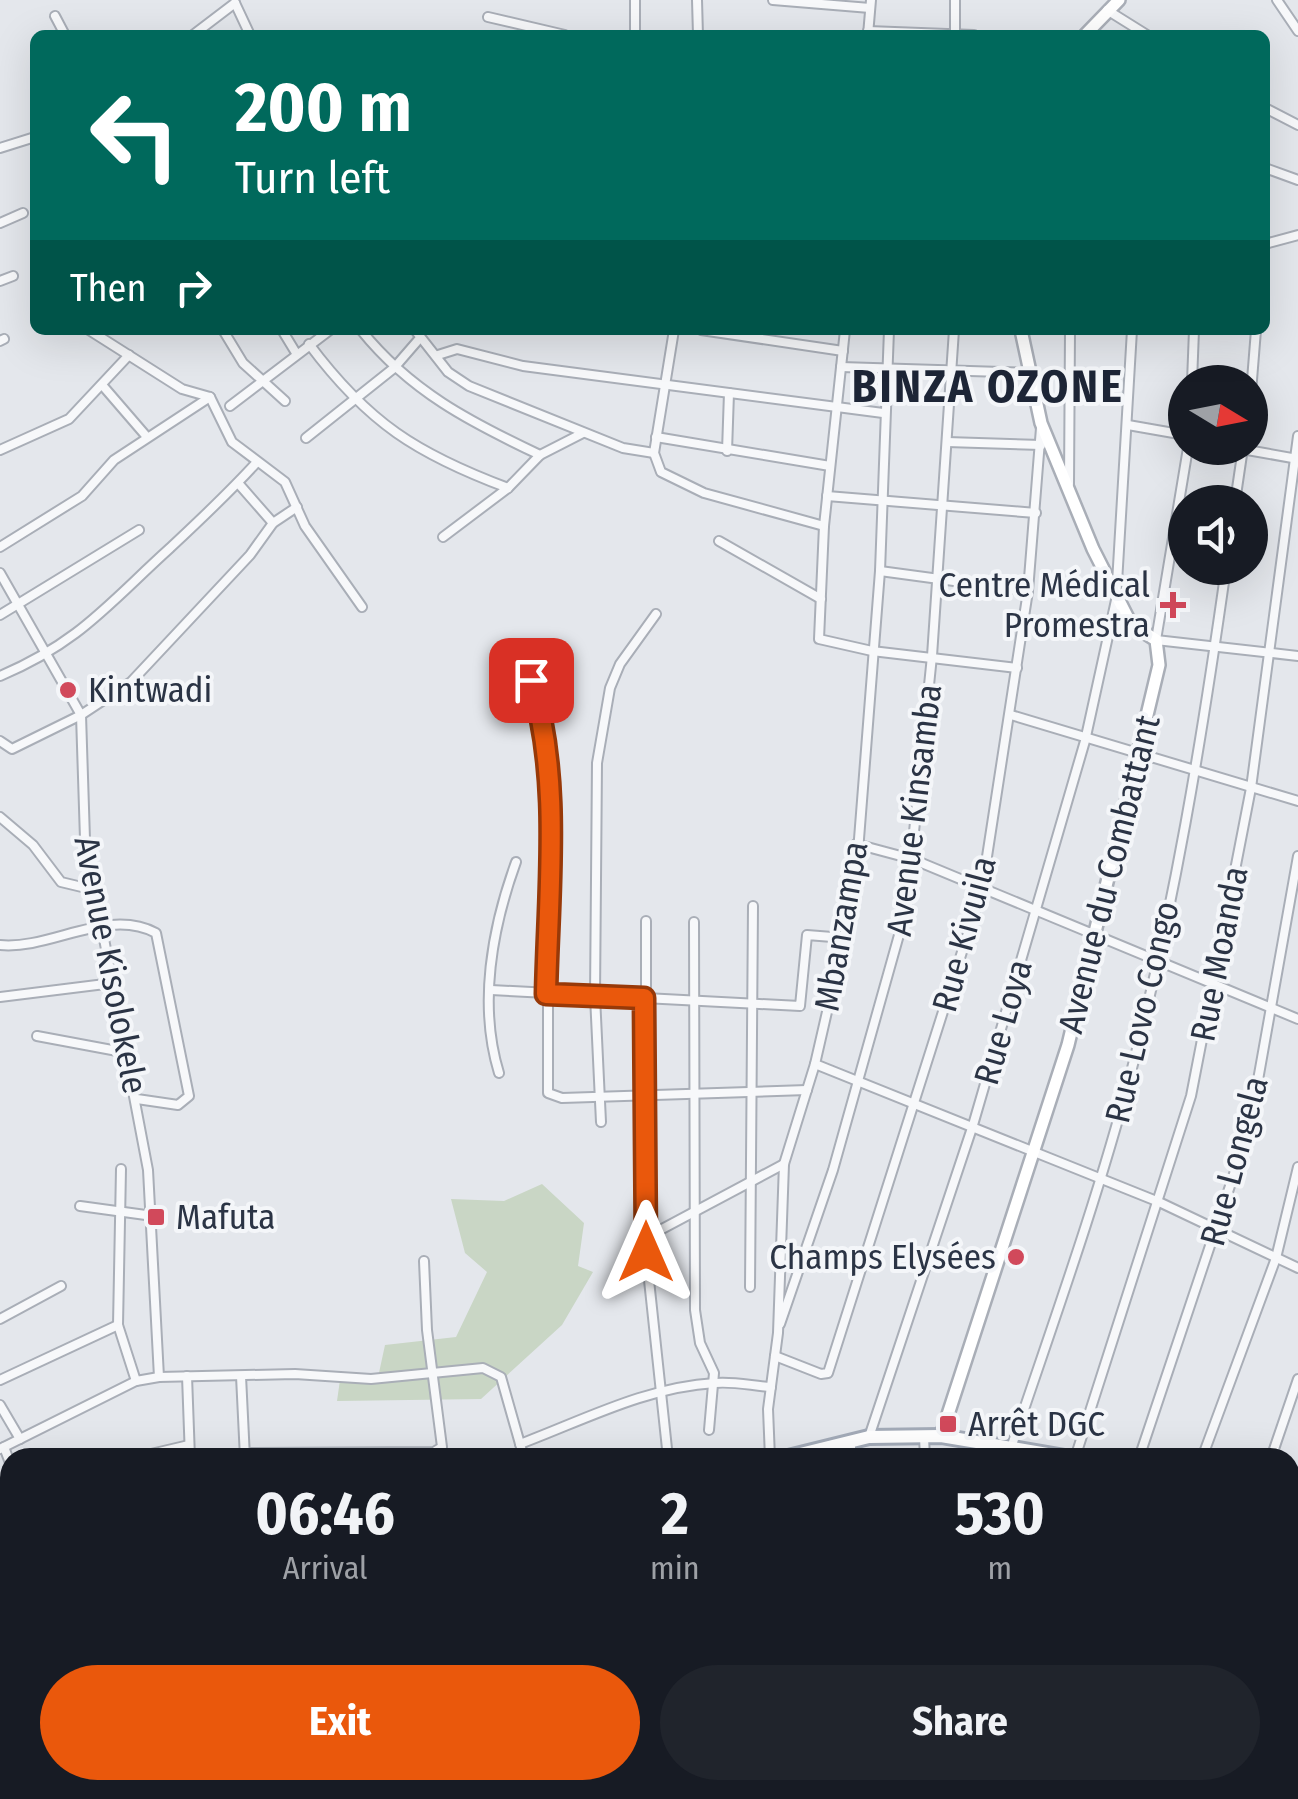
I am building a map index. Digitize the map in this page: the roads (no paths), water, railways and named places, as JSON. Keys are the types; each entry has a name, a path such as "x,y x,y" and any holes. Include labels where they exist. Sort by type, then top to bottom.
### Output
{"main road":[{"path":"825,1448 869,1437 942,1436 1026,1448"}],"street":[{"path":"635,0 635,30"},
{"path":"697,0 698,30"},
{"path":"773,0 871,4 868,30"},
{"path":"954,0 955,30"},
{"path":"1089,30 1119,0"},
{"path":"1277,0 1298,32"},
{"path":"199,30 234,2 248,30"},
{"path":"1107,10 1139,30"},
{"path":"55,16 63,30"},
{"path":"488,17 544,30"},
{"path":"1270,111 1298,125"},
{"path":"0,148 30,138"},
{"path":"1270,170 1298,180"},
{"path":"0,223 23,213"},
{"path":"1270,243 1298,236"},
{"path":"0,282 13,276"},
{"path":"97,335 182,388 210,397 232,442 284,482 304,526 362,607"},
{"path":"225,335 261,382 284,401"},
{"path":"285,335 296,353"},
{"path":"230,406 322,335"},
{"path":"365,335 394,368 444,407 540,455"},
{"path":"306,438 394,368 416,335"},
{"path":"418,335 448,372 469,386 584,433 654,453"},
{"path":"673,335 654,453 661,472 704,493 824,526"},
{"path":"732,335 842,352"},
{"path":"844,335 824,526 822,642 1017,668"},
{"name":"Mbanzampa","path":"770,1448 784,1164 815,1064 854,890 880,572 889,335"},
{"name":"Avenue Kinsamba","path":"778,1332 900,942 932,656 954,335"},
{"path":"1021,335 1042,423 1116,600 1131,624 1156,640 1298,656"},
{"path":"1070,335 1070,494"},
{"name":"Rue Loya","path":"869,1437 974,1125 1085,741 1116,600 1132,335"},
{"path":"1193,365 1194,335"},
{"path":"1253,365 1256,335"},
{"path":"309,344 376,421 440,462 508,488"},
{"path":"438,355 456,349 523,366 884,413"},
{"path":"0,450 58,426 103,386 128,355"},
{"path":"841,367 1030,373"},
{"path":"103,386 147,437"},
{"path":"727,450 729,393"},
{"path":"0,548 82,496 114,460 210,397"},
{"name":"Rue Kivuila","path":"774,1356 821,1374 828,1372 982,889 1028,591 1042,423"},
{"path":"1128,425 1168,432"},
{"path":"443,538 508,488 540,455 584,433"},
{"name":"Rue Moanda","path":"1076,1448 1159,1202 1190,1096 1251,788 1298,436"},
{"path":"656,437 830,466"},
{"path":"947,442 1040,444"},
{"path":"1268,453 1297,458"},
{"path":"0,676 47,656 99,618 257,462"},
{"path":"1156,640 1185,465"},
{"path":"238,483 273,523"},
{"path":"828,496 1036,513"},
{"path":"0,741 12,749 80,716 146,667 273,523 297,506"},
{"path":"0,615 139,530"},
{"path":"720,541 821,599"},
{"path":"880,572 1028,591"},
{"name":"Avenue Kisolokele","path":"0,573 80,716 82,807 137,1099 153,1216 159,1377"},
{"name":"Rue Lovo Congo","path":"1012,1445 1101,1178 1158,961 1194,772 1223,585"},
{"path":"601,1122 595,996 596,808 604,714 620,664 656,614"},
{"name":"Avenue du Combattant","path":"942,1436 1036,1152 1097,937 1159,665 1156,640"},
{"path":"531,680 541,720 548,824 548,1093 562,1098 807,1090"},
{"path":"1010,715 1138,757 1298,801"},
{"path":"0,817 34,845 61,882 86,888 95,885"},
{"path":"856,844 912,858 1298,1018"},
{"name":"Rue Longela","path":"1142,1448 1218,1230 1258,1080 1298,856"},
{"path":"499,1073 488,1024 498,914 516,862"},
{"path":"750,1287 753,906"},
{"path":"646,922 646,1238 667,1448"},
{"path":"694,922 691,1002 697,1326 715,1382 710,1430"},
{"path":"0,944 41,943 103,924 156,933 190,1088 185,1102 137,1099"},
{"path":"491,990 800,1006 807,935 845,938"},
{"path":"0,997 113,983"},
{"path":"37,1036 128,1053"},
{"path":"815,1064 1159,1202 1298,1268"},
{"path":"646,1238 784,1164"},
{"path":"1206,1448 1276,1258 1298,1167"},
{"path":"121,1169 118,1324 136,1381"},
{"path":"80,1206 153,1216"},
{"path":"424,1261 427,1330 435,1373 440,1448"},
{"path":"0,1319 61,1286"},
{"path":"0,1380 118,1324"},
{"path":"2,1448 136,1381 159,1377 371,1379 484,1368 494,1372 506,1390 521,1448"},
{"path":"188,1376 189,1448"},
{"path":"241,1376 246,1448"},
{"path":"1274,1448 1298,1379"},
{"path":"520,1444 616,1404 661,1391 715,1382 771,1387"},
{"path":"0,1405 20,1439"},
{"path":"924,1437 925,1448"},
{"path":"851,1440 851,1448"},
{"path":"176,1448 189,1445"}],"place":[{"name":"Centre Médical Promestra","path":"1173,605"},
{"name":"Kintwadi","path":"68,690"},
{"name":"Mafuta","path":"156,1217"},
{"name":"Champs Elysées","path":"1016,1257"},
{"name":"Arrêt DGC","path":"948,1424"}],"district":[{"name":"BINZA OZONE","path":"988,387"}]}
